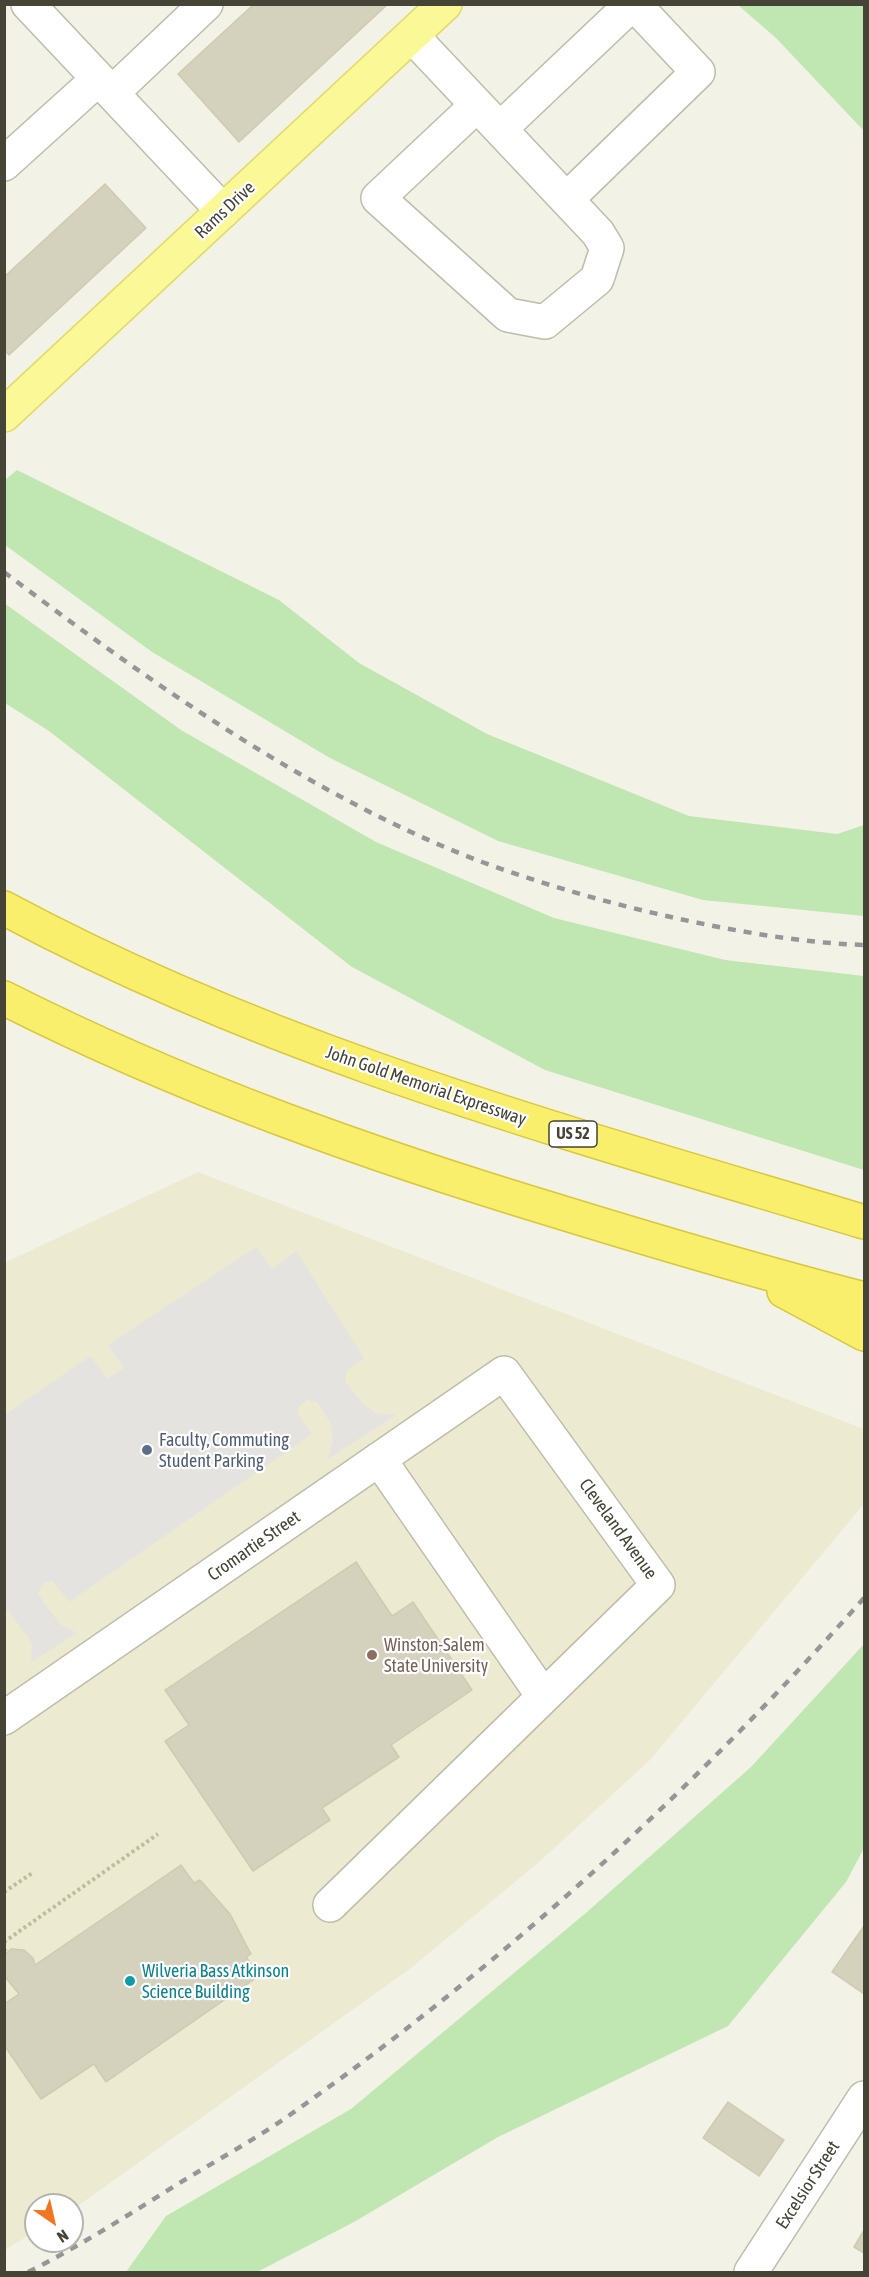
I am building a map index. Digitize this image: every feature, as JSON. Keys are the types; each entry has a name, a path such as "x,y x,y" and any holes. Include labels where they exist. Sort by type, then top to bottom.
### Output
{"highway":[{"name":"John Gold Memorial Expressway","path":"4,908 172,992 285,1038 514,1116 864,1222"},
{"path":"4,998 140,1063 256,1111 374,1154 740,1267 864,1299"},
{"path":"740,1267 864,1334"}],"main road":[{"name":"Rams Drive","path":"4,415 445,4"}],"street":[{"path":"28,4 224,211"},
{"path":"4,164 206,4"},
{"path":"500,129 633,4 699,72 567,200"},
{"path":"412,36 598,233 607,248 597,279 545,321 508,315 378,198 477,105"},
{"name":"Cromartie Street","path":"4,1718 504,1373"},
{"name":"Cleveland Avenue","path":"504,1373 658,1584 543,1696"},
{"path":"330,1905 543,1696 379,1459"},
{"name":"Excelsior Street","path":"752,2272 864,2098"}],"path":[{"path":"4,1942 158,1834"},
{"path":"4,1892 34,1872"}],"shaded area":[{"name":"Winston-Salem State University","path":"198,1172 864,1429 864,1504 650,1760 539,1862 411,1968 84,2201 84,2193 24,2193 24,2238 5,2250 4,1263"},
{"name":"Faculty, Commuting Student Parking","path":"256,1247 272,1269 296,1251 364,1358 346,1371 345,1381 363,1404 377,1414 397,1414 328,1459 333,1440 330,1422 317,1402 307,1400 298,1407 298,1414 312,1434 69,1602 53,1581 44,1583 38,1593 44,1603 60,1624 77,1633 31,1662 32,1643 8,1610 5,1612 5,1415 90,1356 108,1379 124,1368 108,1345"}],"green space":[{"path":"738,5 864,5 864,131 776,38"},
{"path":"17,470 279,600 359,663 487,734 689,816 837,834 864,825 864,916 703,900 498,841 330,758 152,652 5,545 5,480"},
{"path":"4,603 181,730 376,842 554,918 725,960 864,976 864,1170 545,1070 352,967 49,731 5,703"},
{"path":"864,1644 864,1848 846,1882 728,2026 498,2137 354,2222 257,2272 126,2272 166,2216 351,2109 587,1912 751,1767"}],"building":[{"path":"254,4 388,4 239,142 178,74"},
{"path":"105,184 146,228 9,355 4,350 4,277"},
{"path":"356,1562 392,1616 413,1602 472,1690 391,1745 399,1757 322,1808 330,1820 253,1871 165,1741 189,1725 165,1690"},
{"name":"Wilveria Bass Atkinson Science Building","path":"181,1865 194,1883 200,1880 230,1914 251,1954 246,1957 259,1976 106,2082 94,2064 41,2099 4,2045 4,2004 19,1994 4,1976 4,1955 11,1949 24,1950 33,1958 35,1965"},
{"path":"864,1926 864,1994 832,1972"},
{"path":"728,2102 784,2140 759,2176 703,2138"},
{"path":"864,2230 864,2253 854,2247"}],"railway":[{"path":"4,572 174,695 234,734 294,771 419,836 508,871 559,888 637,909 689,921 798,940 864,945"},
{"path":"28,2272 101,2231 271,2128 441,2002 516,1940 661,1809 730,1741 864,1598"}],"place":[{"name":"Faculty, Commuting Student Parking","path":"147,1450"},
{"name":"Winston-Salem State University","path":"372,1655"},
{"name":"Wilveria Bass Atkinson Science Building","path":"130,1981"}]}
